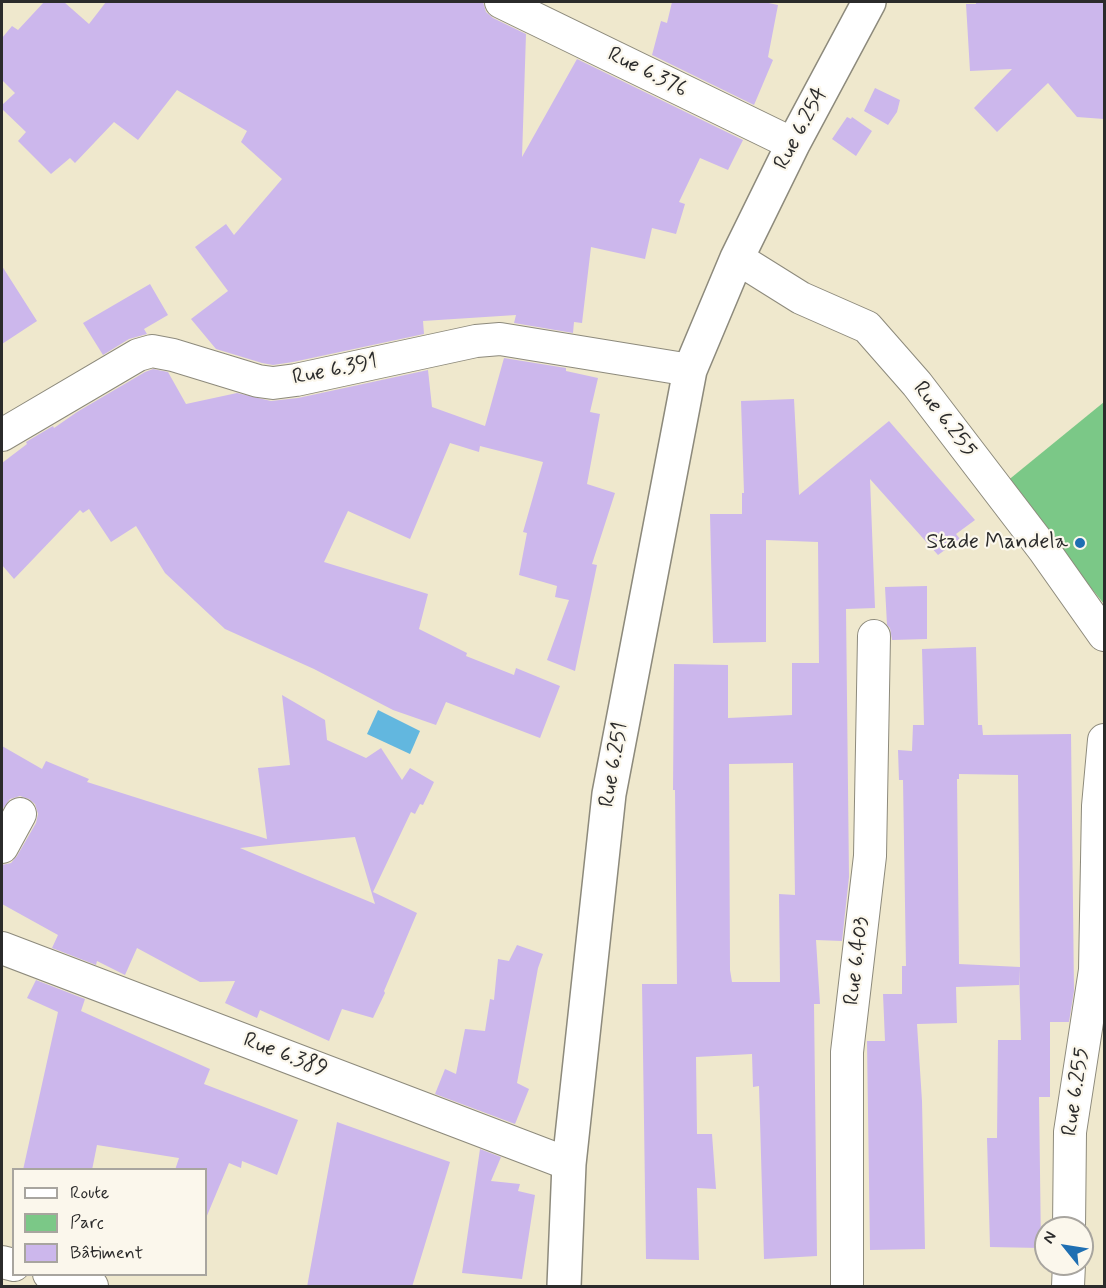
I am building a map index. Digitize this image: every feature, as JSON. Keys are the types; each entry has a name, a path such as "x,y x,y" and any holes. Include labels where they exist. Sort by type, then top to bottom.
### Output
{"main road":[{"name":"Rue 6.254","path":"737,258 793,144 870,2"},
{"name":"Rue 6.251","path":"564,1287 569,1164 609,794 690,370 737,258"}],"street":[{"name":"Rue 6.376","path":"501,2 793,144"},
{"name":"Rue 6.255","path":"737,258 801,298 867,327 952,430 1044,550 1104,635"},
{"name":"Rue 6.391","path":"2,435 138,355 153,351 258,381 273,382 296,380 476,341 500,339 690,370"},
{"name":"Rue 6.403","path":"847,1287 847,1052 870,856 874,636"},
{"name":"Rue 6.255","path":"1069,1216 1070,1132 1095,970 1098,807 1104,740"},
{"path":"2,847 20,814"},
{"name":"Rue 6.389","path":"2,948 569,1164"},
{"path":"52,1276 92,1287"}],"green space":[{"name":"Stade Mandela","path":"1104,402 1104,604 1006,482"}],"water":[{"path":"378,710 420,731 410,754 367,734"}],"building":[{"path":"44,2 64,2 89,24 106,2 483,2 486,12 493,18 526,34 522,157 577,59 743,140 728,170 700,158 679,202 685,204 676,234 652,228 645,259 591,247 582,323 574,322 573,333 514,323 516,315 423,321 424,334 293,362 273,365 262,363 216,349 191,319 228,291 195,247 226,224 234,235 282,179 241,142 247,131 177,90 138,140 114,122 75,163 70,158 51,174 18,141 26,132 2,109 2,105 15,93 2,80 2,38 12,26 18,30"},
{"path":"672,2 764,2 778,5 768,57 773,60 754,105 652,55 661,21 667,23"},
{"path":"976,2 1104,2 1104,119 1077,117 1048,83 997,132 974,108 1012,69 970,71 966,4 976,4"},
{"path":"875,88 900,100 897,112 888,125 864,111"},
{"path":"847,117 851,119 852,117 872,131 856,156 832,139"},
{"path":"2,266 37,321 2,344"},
{"path":"150,284 168,315 144,329 147,334 129,339 103,355 83,323"},
{"path":"504,358 566,368 566,371 598,378 590,412 600,414 587,484 615,493 592,564 597,565 575,671 547,660 569,600 555,597 557,586 519,575 527,533 523,532 543,462 480,446 479,452 450,443 410,539 348,511 324,562 428,594 419,629 467,653 466,656 514,675 516,668 560,686 540,738 446,702 436,725 393,710 314,669 225,629 165,573 136,526 111,542 89,509 83,513 80,510 14,579 2,565 2,463 27,444 26,442 53,426 54,428 145,372 153,369 168,372 186,404 237,393 271,401 298,398 428,370 432,407 485,426"},
{"path":"794,399 799,495 889,421 975,520 956,534 960,539 938,555 870,479 875,608 846,609 849,877 842,941 816,940 820,1004 814,1004 817,1256 764,1259 759,1086 753,1087 752,1054 696,1057 697,1134 712,1134 716,1189 697,1188 699,1260 646,1259 642,984 677,984 675,790 673,790 674,664 728,665 728,718 792,715 792,663 819,663 818,542 766,540 766,642 713,643 710,514 742,514 742,493 744,493 741,401","holes":["793,763 795,895 779,894 780,982 732,982 730,970 729,764"]},
{"path":"927,586 927,639 892,640 890,628 887,625 885,587"},
{"path":"976,647 978,725 982,725 983,735 1071,734 1074,991 1069,1022 1050,1022 1050,1097 1039,1097 1041,1216 1034,1216 1034,1248 990,1247 987,1138 997,1138 998,1040 1021,1040 1019,968 1019,985 956,987 957,1023 917,1024 922,1101 925,1249 870,1250 867,1041 885,1041 883,994 902,994 902,966 906,966 903,780 899,780 898,750 912,751 913,725 924,725 922,649","holes":["959,774 1018,775 1020,967 959,964 957,779 959,779"]},
{"path":"282,695 325,720 327,740 366,758 381,748 402,780 410,768 434,782 423,805 420,804 415,814 411,812 373,892 417,913 385,993 373,1018 342,1009 329,1041 260,1010 257,1018 225,1003 235,981 200,982 137,948 125,975 97,961 96,965 52,948 58,935 2,904 2,865 11,863 17,856 36,823 38,814 35,804 20,796 10,799 2,810 2,746 42,769 46,761 89,779 87,782 267,839 258,768 290,765","holes":["355,837 375,904 240,848"]},
{"path":"517,945 543,954 538,968 517,1083 529,1089 515,1124 435,1094 445,1069 456,1074 465,1029 485,1031 490,999 494,1000 498,959 509,961"},
{"path":"36,980 85,999 81,1011 210,1069 204,1084 298,1120 277,1175 242,1161 241,1168 229,1163 207,1216 207,1168 176,1168 179,1158 97,1145 92,1168 23,1168 58,1012 27,998"},
{"path":"337,1122 450,1162 412,1287 307,1287"},
{"path":"480,1149 501,1157 491,1181 520,1184 518,1191 535,1195 522,1279 462,1273"}],"place":[{"name":"Stade Mandela","path":"1080,543"}]}
